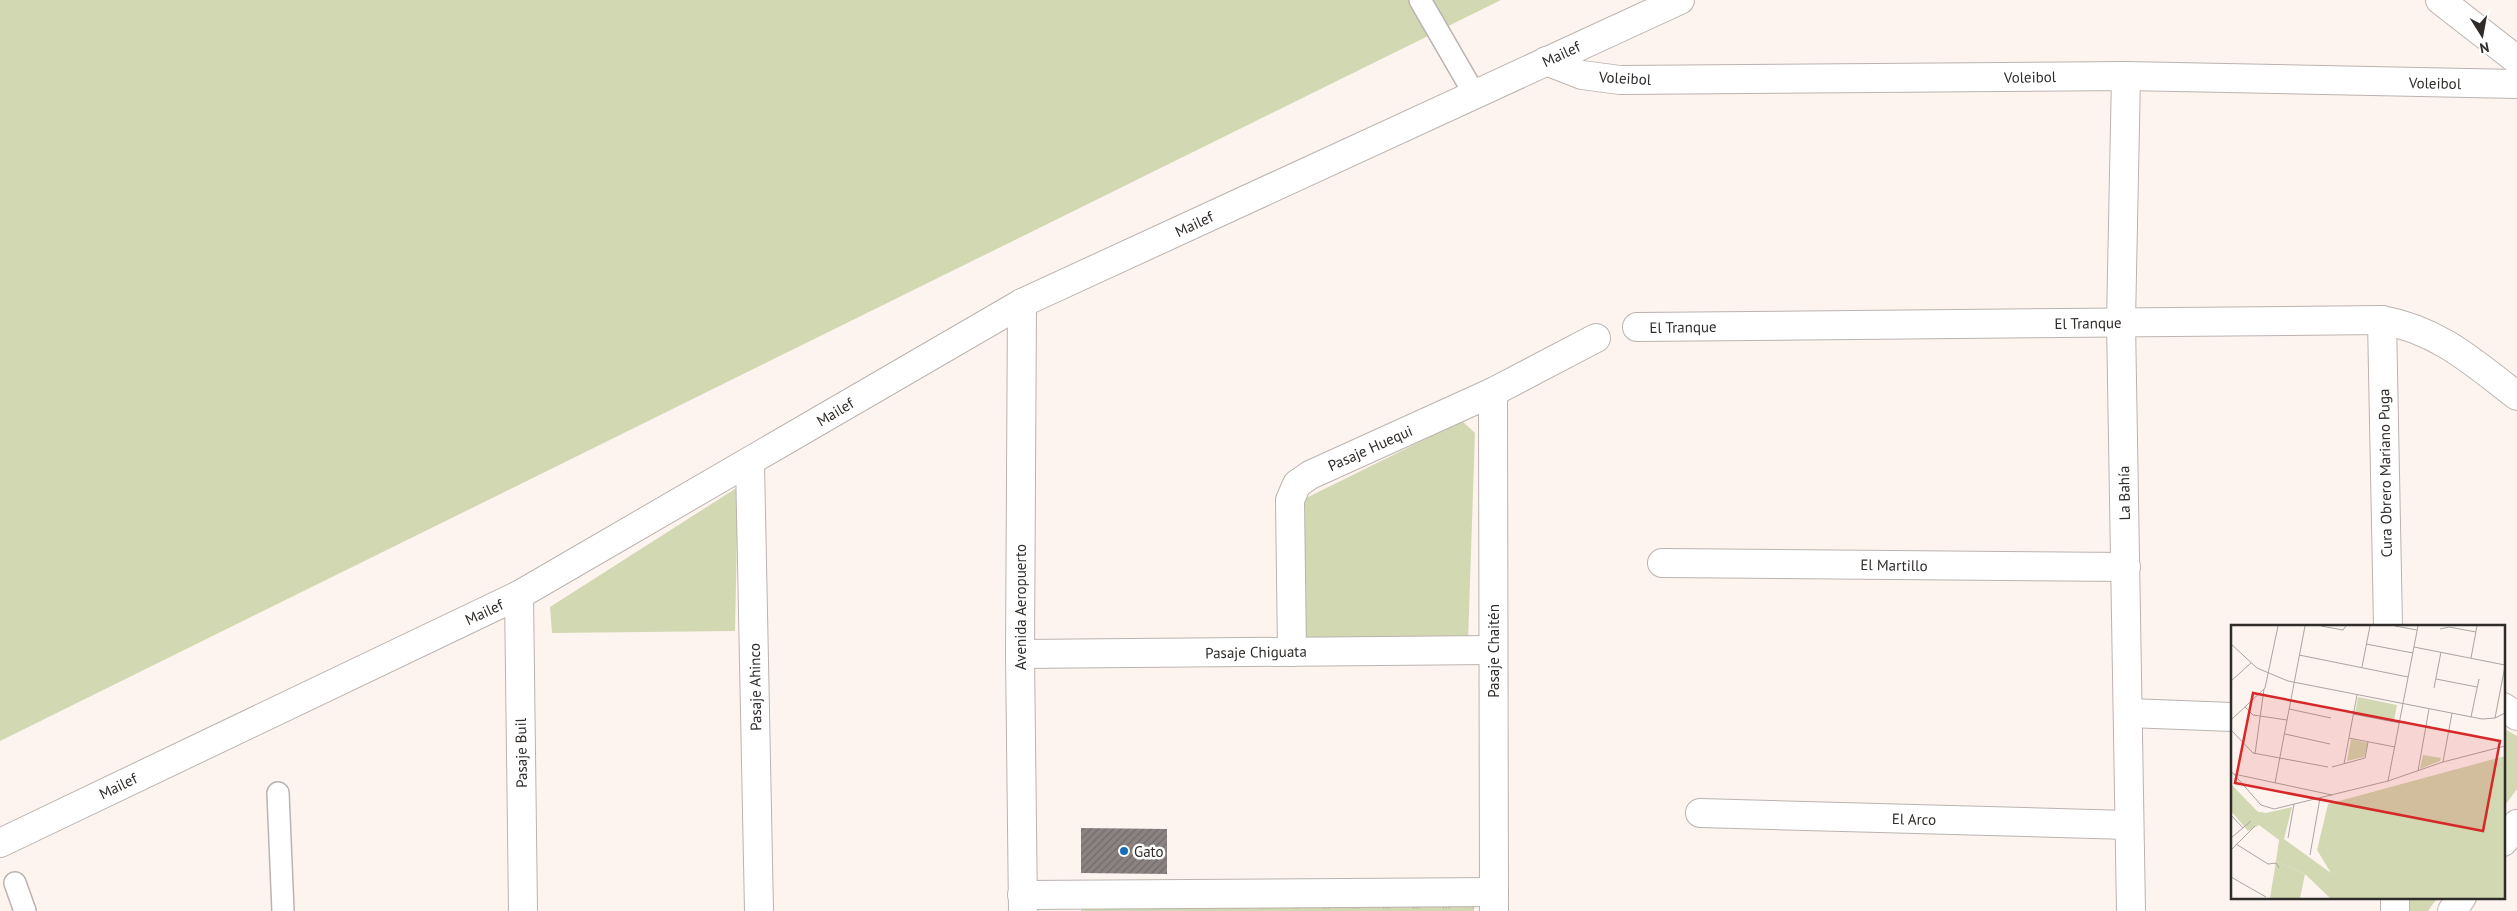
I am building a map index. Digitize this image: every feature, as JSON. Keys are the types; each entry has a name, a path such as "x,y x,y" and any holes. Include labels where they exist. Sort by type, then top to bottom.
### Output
{"street":[{"path":"2440,0 2517,60"},
{"name":"Mailef","path":"0,843 519,595 750,463 1022,302 1475,95 1665,3"},
{"name":"Voleibol","path":"1546,61 1582,75 1620,80 2126,76 2517,84"},
{"name":"La Bahía","path":"2126,76 2122,322 2129,713 2128,824 2131,911"},
{"name":"Avenida Aeropuerto","path":"1022,302 1020,654 1022,903"},
{"name":"El Tranque","path":"1637,328 2382,320 2416,328 2437,337 2517,396"},
{"name":"Cura Obrero Mariano Puga","path":"2382,320 2388,625"},
{"name":"Pasaje Huequi","path":"1292,652 1290,500 1297,484 1310,475 1493,392 1596,338"},
{"name":"Pasaje Chaitén","path":"1493,392 1494,902"},
{"name":"Pasaje Ahinco","path":"750,463 759,911"},
{"name":"El Martillo","path":"1662,563 2126,567"},
{"name":"Pasaje Buil","path":"519,595 523,911"},
{"name":"Pasaje Chiguata","path":"1020,654 1493,650"},
{"path":"2504,708 2517,716"},
{"path":"2129,713 2231,717"},
{"name":"El Arco","path":"1700,813 2128,824"},
{"path":"2504,841 2517,824"},
{"path":"2395,898 2395,911"},
{"path":"2452,911 2461,898"},
{"path":"1022,903 1494,902"}],"lane":[{"path":"1420,0 1475,95"},
{"path":"278,793 283,911"},
{"path":"15,883 25,911"}],"green space":[{"path":"0,0 1501,0 0,741"},
{"path":"1462,421 1475,433 1468,642 1298,643 1304,499"},
{"path":"738,487 735,631 552,633 550,607"},
{"path":"2504,729 2517,736 2517,789 2504,807"},
{"path":"2407,898 2437,898 2428,911 2407,911"},
{"path":"1474,901 1474,911 1081,911 1081,908"}],"building":[{"name":"Gato","path":"1081,828 1167,829 1167,874 1081,873"}],"place":[{"name":"Gato","path":"1124,851"}]}
